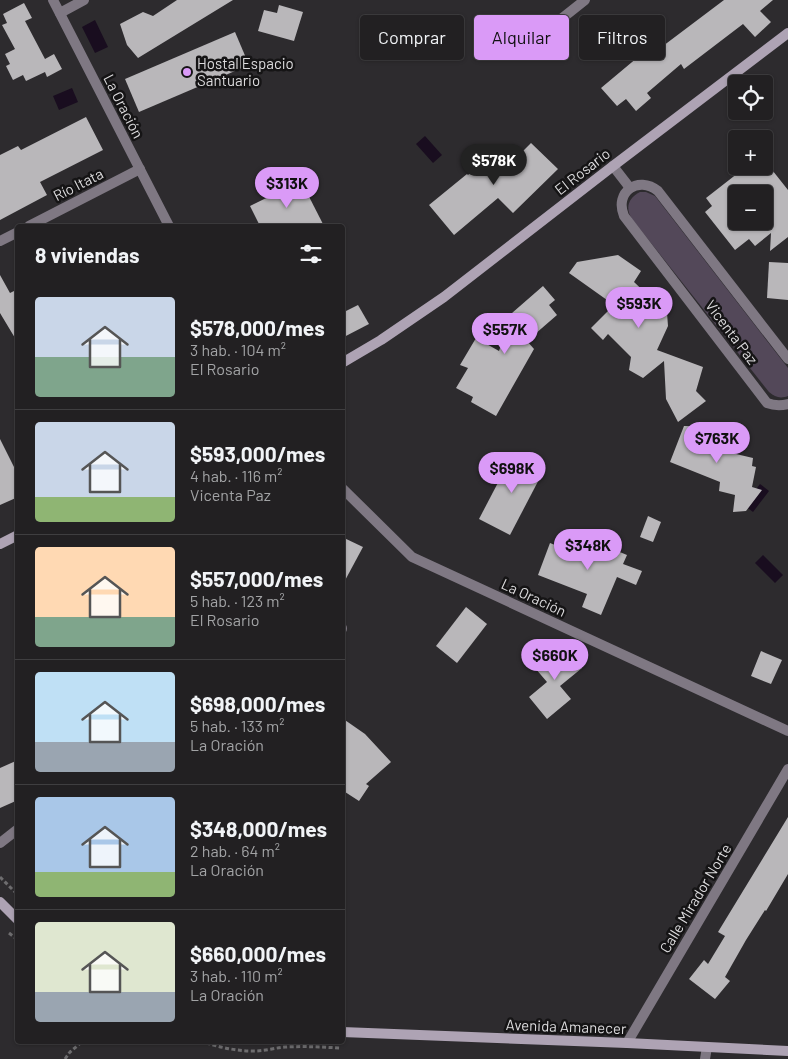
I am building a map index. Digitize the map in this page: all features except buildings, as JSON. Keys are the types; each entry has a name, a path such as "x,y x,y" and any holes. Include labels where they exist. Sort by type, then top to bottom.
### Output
{"street":[{"name":"La Oración","path":"53,0 168,224"},
{"path":"60,13 84,0"},
{"path":"566,15 585,0"},
{"name":"El Rosario","path":"345,361 381,340 444,297 788,33"},
{"path":"613,166 630,188"},
{"name":"Río Itata","path":"34,224 140,169"},
{"name":"Vicenta Paz","path":"788,359 658,191 648,185 636,185 630,188 622,198 621,210 624,216 767,403 774,406 788,404"},
{"path":"0,242 15,234"},
{"name":"La Oración","path":"345,491 412,558 788,731"},
{"path":"0,544 15,536"},
{"name":"Calle Mirador Norte","path":"626,1043 788,769"},
{"path":"0,844 15,832"},
{"path":"0,902 15,917"},
{"name":"Avenida Amanecer","path":"345,1032 626,1043 788,1052"},
{"path":"705,1059 707,1047"}],"path":[{"path":"0,877 15,892"},
{"path":"65,1059 80,1044"},
{"path":"209,1044 218,1047 256,1051 304,1046 343,1048"}],"shaded area":[{"path":"95,20 108,47 95,53 82,27"},
{"path":"72,88 78,102 59,110 53,96"},
{"path":"425,136 442,155 433,163 416,144"},
{"path":"640,192 646,192 655,196 788,368 788,396 778,397 769,392 632,219 628,207 630,200"},
{"path":"760,484 769,491 753,512 744,505"},
{"path":"763,555 783,575 775,583 755,563"}],"place":[{"name":"Hostal Espacio Santuario","path":"187,72"}]}
